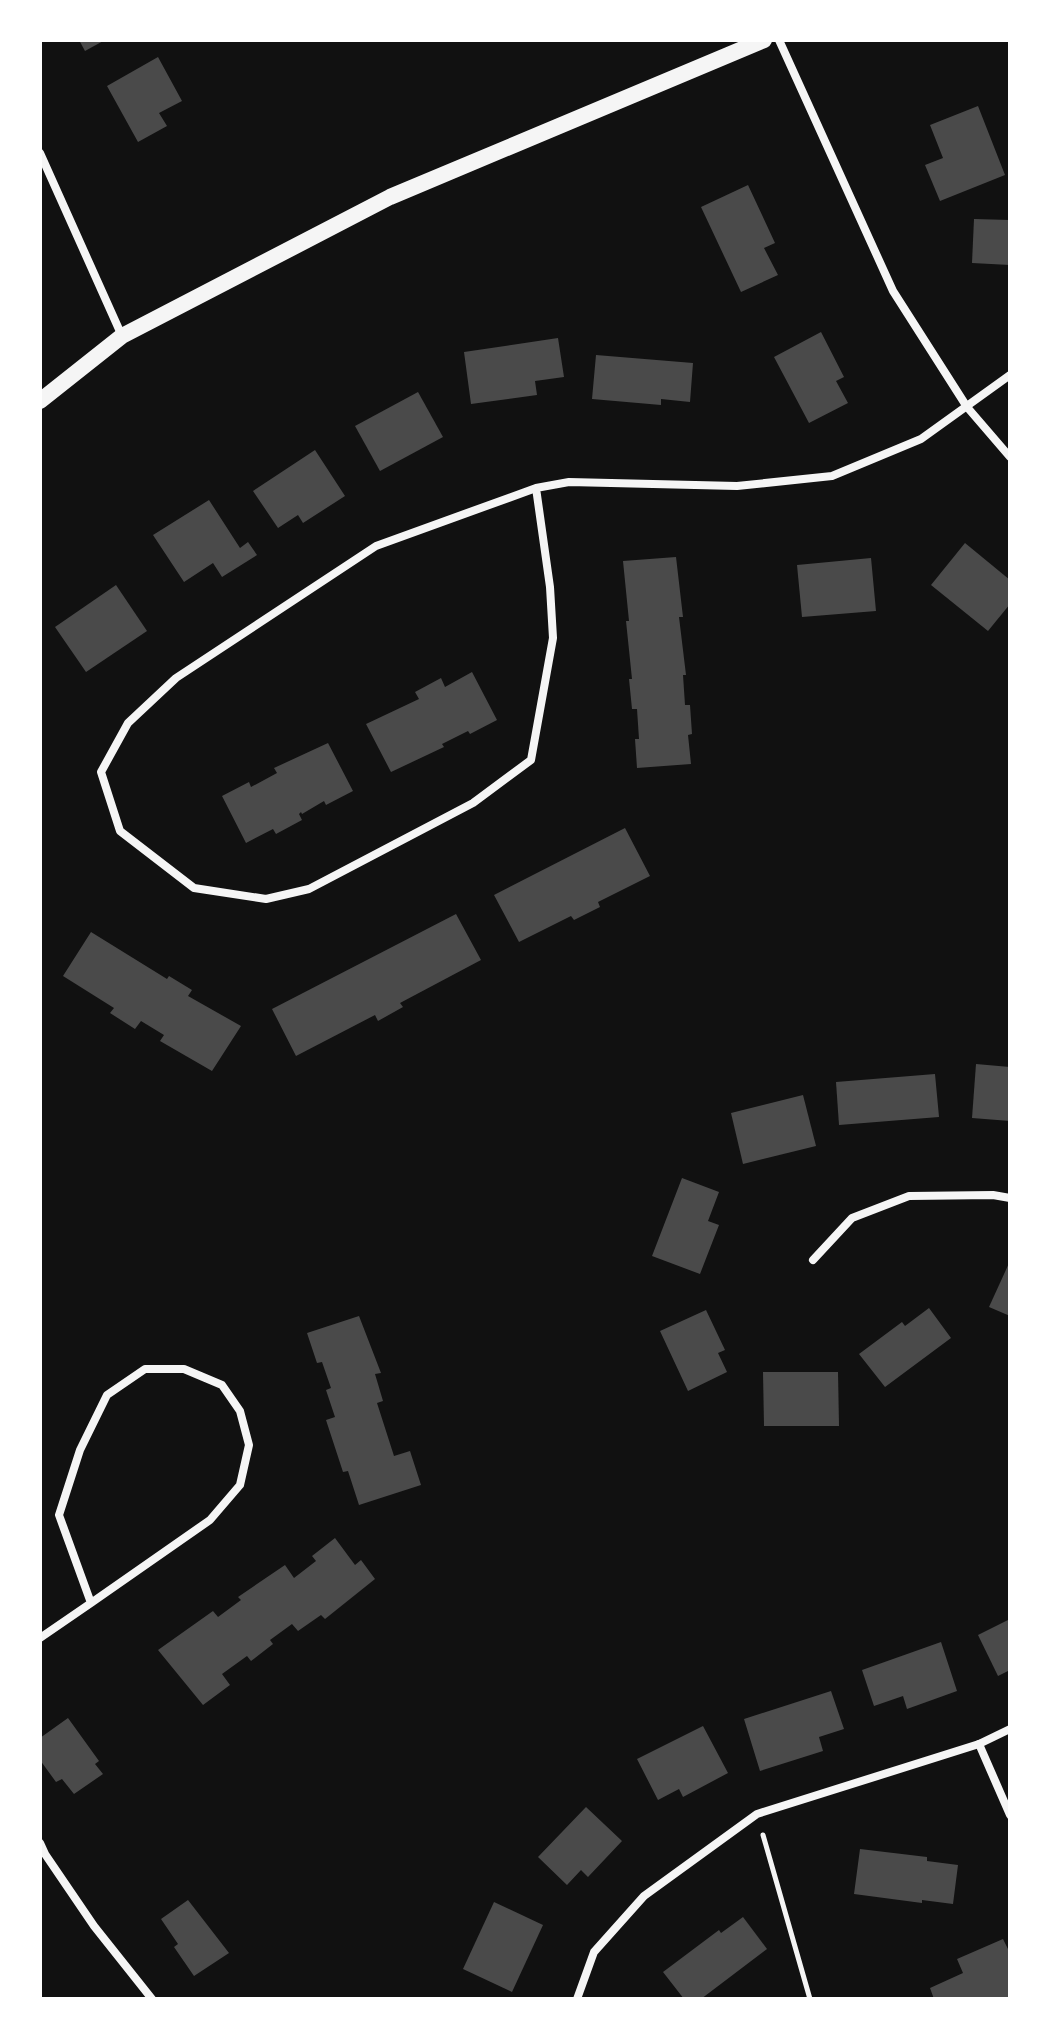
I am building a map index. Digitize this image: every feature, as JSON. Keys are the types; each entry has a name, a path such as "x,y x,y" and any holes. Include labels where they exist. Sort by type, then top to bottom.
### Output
{"main road":[{"path":"40,401 122,336 390,197 764,40"}],"street":[{"path":"779,40 893,291 967,407 1010,457"},
{"path":"40,153 122,336"},
{"path":"536,488 550,587 553,638 531,760 473,803 309,889 266,899 194,888 120,831 101,772 128,723 176,678 376,546 536,488 569,482 737,486 832,476 921,439 1010,375"},
{"path":"813,1260 852,1218 909,1196 993,1195 1010,1198"},
{"path":"40,1638 91,1603 210,1520 240,1485 249,1445 240,1411 222,1385 184,1369 145,1369 107,1395 80,1450 59,1515 91,1603"},
{"path":"577,1999 594,1952 644,1896 757,1814 979,1744 1010,1729"},
{"path":"979,1744 1010,1815"},
{"path":"40,1843 94,1926 152,1999"}],"path":[{"path":"757,1814 810,1999"}],"building":[{"path":"79,40 105,40 85,51"},
{"path":"158,57 182,101 159,113 167,126 138,142 107,86"},
{"path":"978,106 1005,175 940,201 925,165 943,158 930,125"},
{"path":"748,185 775,243 764,248 778,275 741,292 701,207"},
{"path":"974,219 1010,220 1010,265 972,263"},
{"path":"821,332 844,377 836,381 848,403 809,423 774,357"},
{"path":"558,338 564,377 535,381 537,395 471,404 464,352"},
{"path":"596,355 693,363 690,402 661,399 661,405 592,399"},
{"path":"418,392 443,437 380,471 355,426"},
{"path":"315,450 345,496 303,523 298,515 278,528 253,491"},
{"path":"209,500 240,548 248,542 257,555 222,577 213,563 184,582 153,535"},
{"path":"965,543 1010,580 1010,604 988,631 931,585"},
{"path":"676,557 683,617 679,617 686,675 683,675 685,705 690,705 692,734 688,735 691,764 637,768 637,709 632,709 629,679 632,679 623,561"},
{"path":"871,558 876,611 802,617 797,565"},
{"path":"116,585 147,631 86,672 55,627"},
{"path":"472,672 497,720 470,734 468,731 442,744 444,747 391,772 366,724 419,699 415,692 441,678 445,687"},
{"path":"328,743 353,791 326,805 324,801 301,812 302,820 276,834 273,829 246,843 222,796 249,782 251,787 277,773 274,768"},
{"path":"625,828 650,876 598,902 600,907 574,920 571,916 519,942 494,895"},
{"path":"456,914 481,960 400,1003 403,1007 378,1021 375,1015 296,1056 272,1009"},
{"path":"91,932 167,979 169,976 192,990 188,996 241,1026 212,1071 160,1041 164,1035 141,1021 135,1029 110,1013 114,1008 63,976"},
{"path":"976,1064 1010,1067 1010,1121 972,1118"},
{"path":"935,1074 939,1117 839,1125 836,1082"},
{"path":"803,1095 816,1146 743,1164 731,1113"},
{"path":"682,1178 719,1192 708,1221 719,1225 700,1274 652,1256"},
{"path":"1010,1261 1010,1316 989,1307"},
{"path":"929,1308 951,1338 885,1387 859,1354 902,1322 905,1326"},
{"path":"706,1310 725,1350 718,1353 727,1372 688,1391 660,1331"},
{"path":"359,1316 381,1373 375,1374 383,1401 377,1403 394,1456 410,1451 421,1485 359,1505 348,1471 343,1472 326,1420 335,1417 326,1390 331,1388 322,1362 317,1363 307,1333"},
{"path":"763,1372 838,1372 839,1426 764,1426"},
{"path":"335,1538 355,1565 361,1560 375,1579 325,1619 321,1615 298,1631 292,1624 270,1640 273,1644 251,1661 247,1656 222,1674 230,1685 203,1705 158,1650 213,1611 218,1617 241,1600 238,1597 285,1565 294,1578 316,1561 312,1556"},
{"path":"1010,1619 1010,1670 998,1676 978,1635"},
{"path":"941,1642 957,1691 907,1709 903,1696 874,1706 862,1670"},
{"path":"831,1691 844,1729 819,1737 823,1751 760,1771 744,1719"},
{"path":"68,1718 99,1761 95,1764 103,1774 74,1794 62,1779 56,1782 40,1760 40,1738"},
{"path":"703,1726 728,1773 683,1797 679,1789 658,1800 637,1759"},
{"path":"586,1807 622,1841 588,1877 581,1870 567,1885 538,1857"},
{"path":"860,1849 927,1857 927,1861 958,1865 953,1904 854,1894"},
{"path":"188,1900 229,1953 194,1976 174,1947 178,1944 161,1919"},
{"path":"494,1902 543,1925 512,1992 463,1969"},
{"path":"743,1917 767,1949 701,1999 684,1999 663,1972 719,1930 721,1933"},
{"path":"1003,1939 1010,1953 1010,1999 934,1999 930,1988 963,1973 957,1959"}]}
